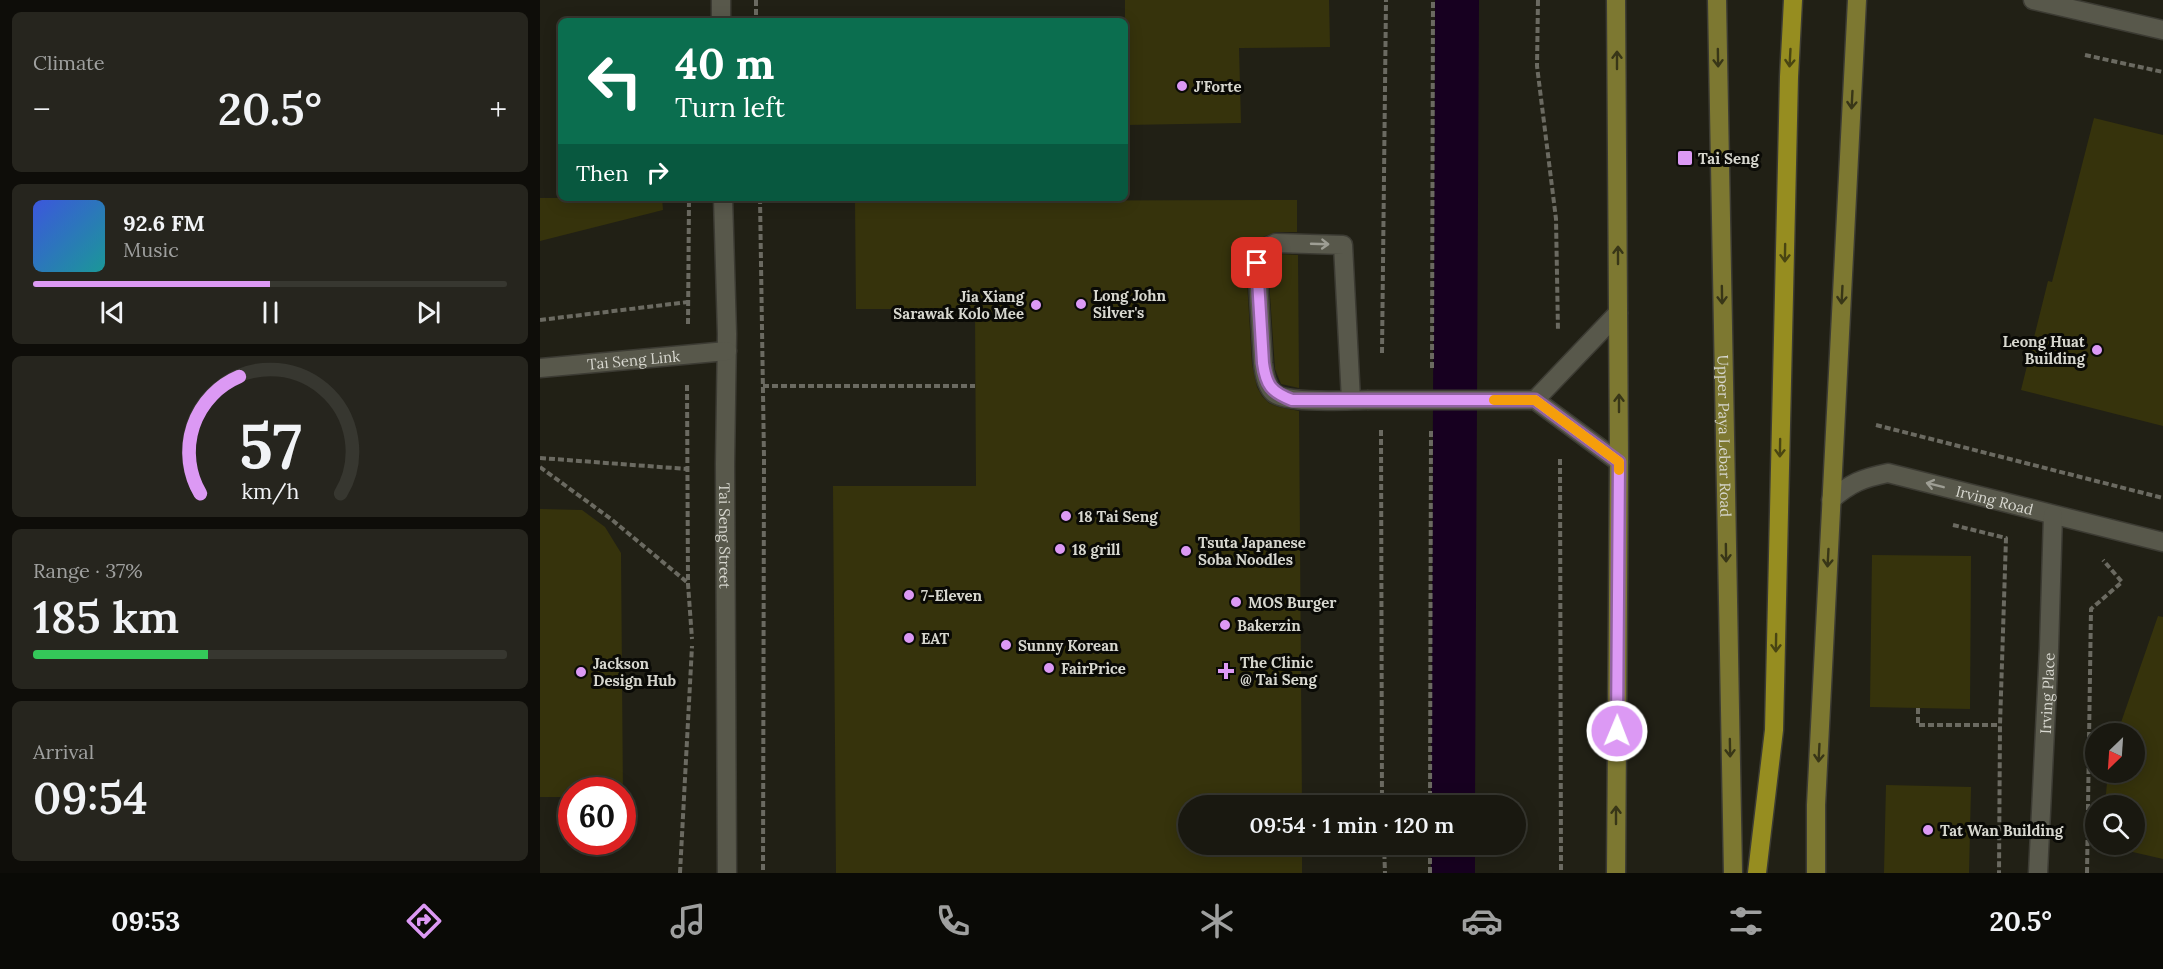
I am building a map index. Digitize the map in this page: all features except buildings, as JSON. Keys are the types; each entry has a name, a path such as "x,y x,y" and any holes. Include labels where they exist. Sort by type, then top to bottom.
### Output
{"highway":[{"path":"1757,873 1774,729 1789,77 1793,0"}],"main road":[{"path":"1616,0 1619,462 1616,873"},
{"name":"Upper Paya Lebar Road","path":"1717,0 1732,873"},
{"path":"1816,873 1816,806 1857,0"}],"street":[{"path":"721,18 722,0"},
{"path":"2033,0 2163,30"},
{"name":"Tai Seng Street","path":"723,201 727,351 725,488 727,873"},
{"path":"1359,400 1343,245 1276,243 1263,249 1257,263 1265,378 1274,393 1292,400 1359,400 1533,400 1619,462"},
{"path":"1533,400 1618,313"},
{"name":"Tai Seng Link","path":"540,368 727,351"},
{"name":"Irving Road","path":"1831,500 1848,485 1888,472 2163,542"},
{"name":"Irving Place","path":"2038,873 2053,515"}],"path":[{"path":"756,0 756,18"},
{"path":"2085,55 2163,72"},
{"path":"680,873 692,642 688,584 687,469 689,201"},
{"path":"760,201 763,386 763,873"},
{"path":"540,320 688,302"},
{"path":"763,386 975,386"},
{"path":"1876,425 2163,498"},
{"path":"540,458 687,469"},
{"path":"540,467 611,519 688,584"},
{"path":"1949,524 2006,538 2000,725 2000,873"},
{"path":"2087,873 2091,609 2122,582 2102,560 2112,560"},
{"path":"1918,708 1917,725 2000,725"},
{"path":"1384,855 1385,873"},
{"path":"1430,855 1430,873"}],"waterway":[{"path":"1453,795 1457,0"},
{"path":"1453,855 1453,873"}],"slow traffic":[{"path":"1494,400 1535,400 1619,462 1619,470"}],"place":[{"name":"J'Forte","path":"1182,86"},
{"name":"Tai Seng","path":"1685,158"},
{"name":"Long John Silver's","path":"1081,304"},
{"name":"Jia Xiang Sarawak Kolo Mee","path":"1036,305"},
{"name":"Leong Huat Building","path":"2097,350"},
{"name":"18 Tai Seng","path":"1066,516"},
{"name":"18 grill","path":"1060,549"},
{"name":"Tsuta Japanese Soba Noodles","path":"1186,551"},
{"name":"7-Eleven","path":"909,595"},
{"name":"MOS Burger","path":"1236,602"},
{"name":"Bakerzin","path":"1225,625"},
{"name":"EAT","path":"909,638"},
{"name":"Sunny Korean","path":"1006,645"},
{"name":"FairPrice","path":"1049,668"},
{"name":"The Clinic @ Tai Seng","path":"1226,671"},
{"name":"Jackson Design Hub","path":"581,672"},
{"name":"Tat Wan Building","path":"1928,830"}],"route":[{"path":"1257,263 1263,363 1265,378 1274,393 1292,400 1535,400 1619,462 1617,731"}]}
